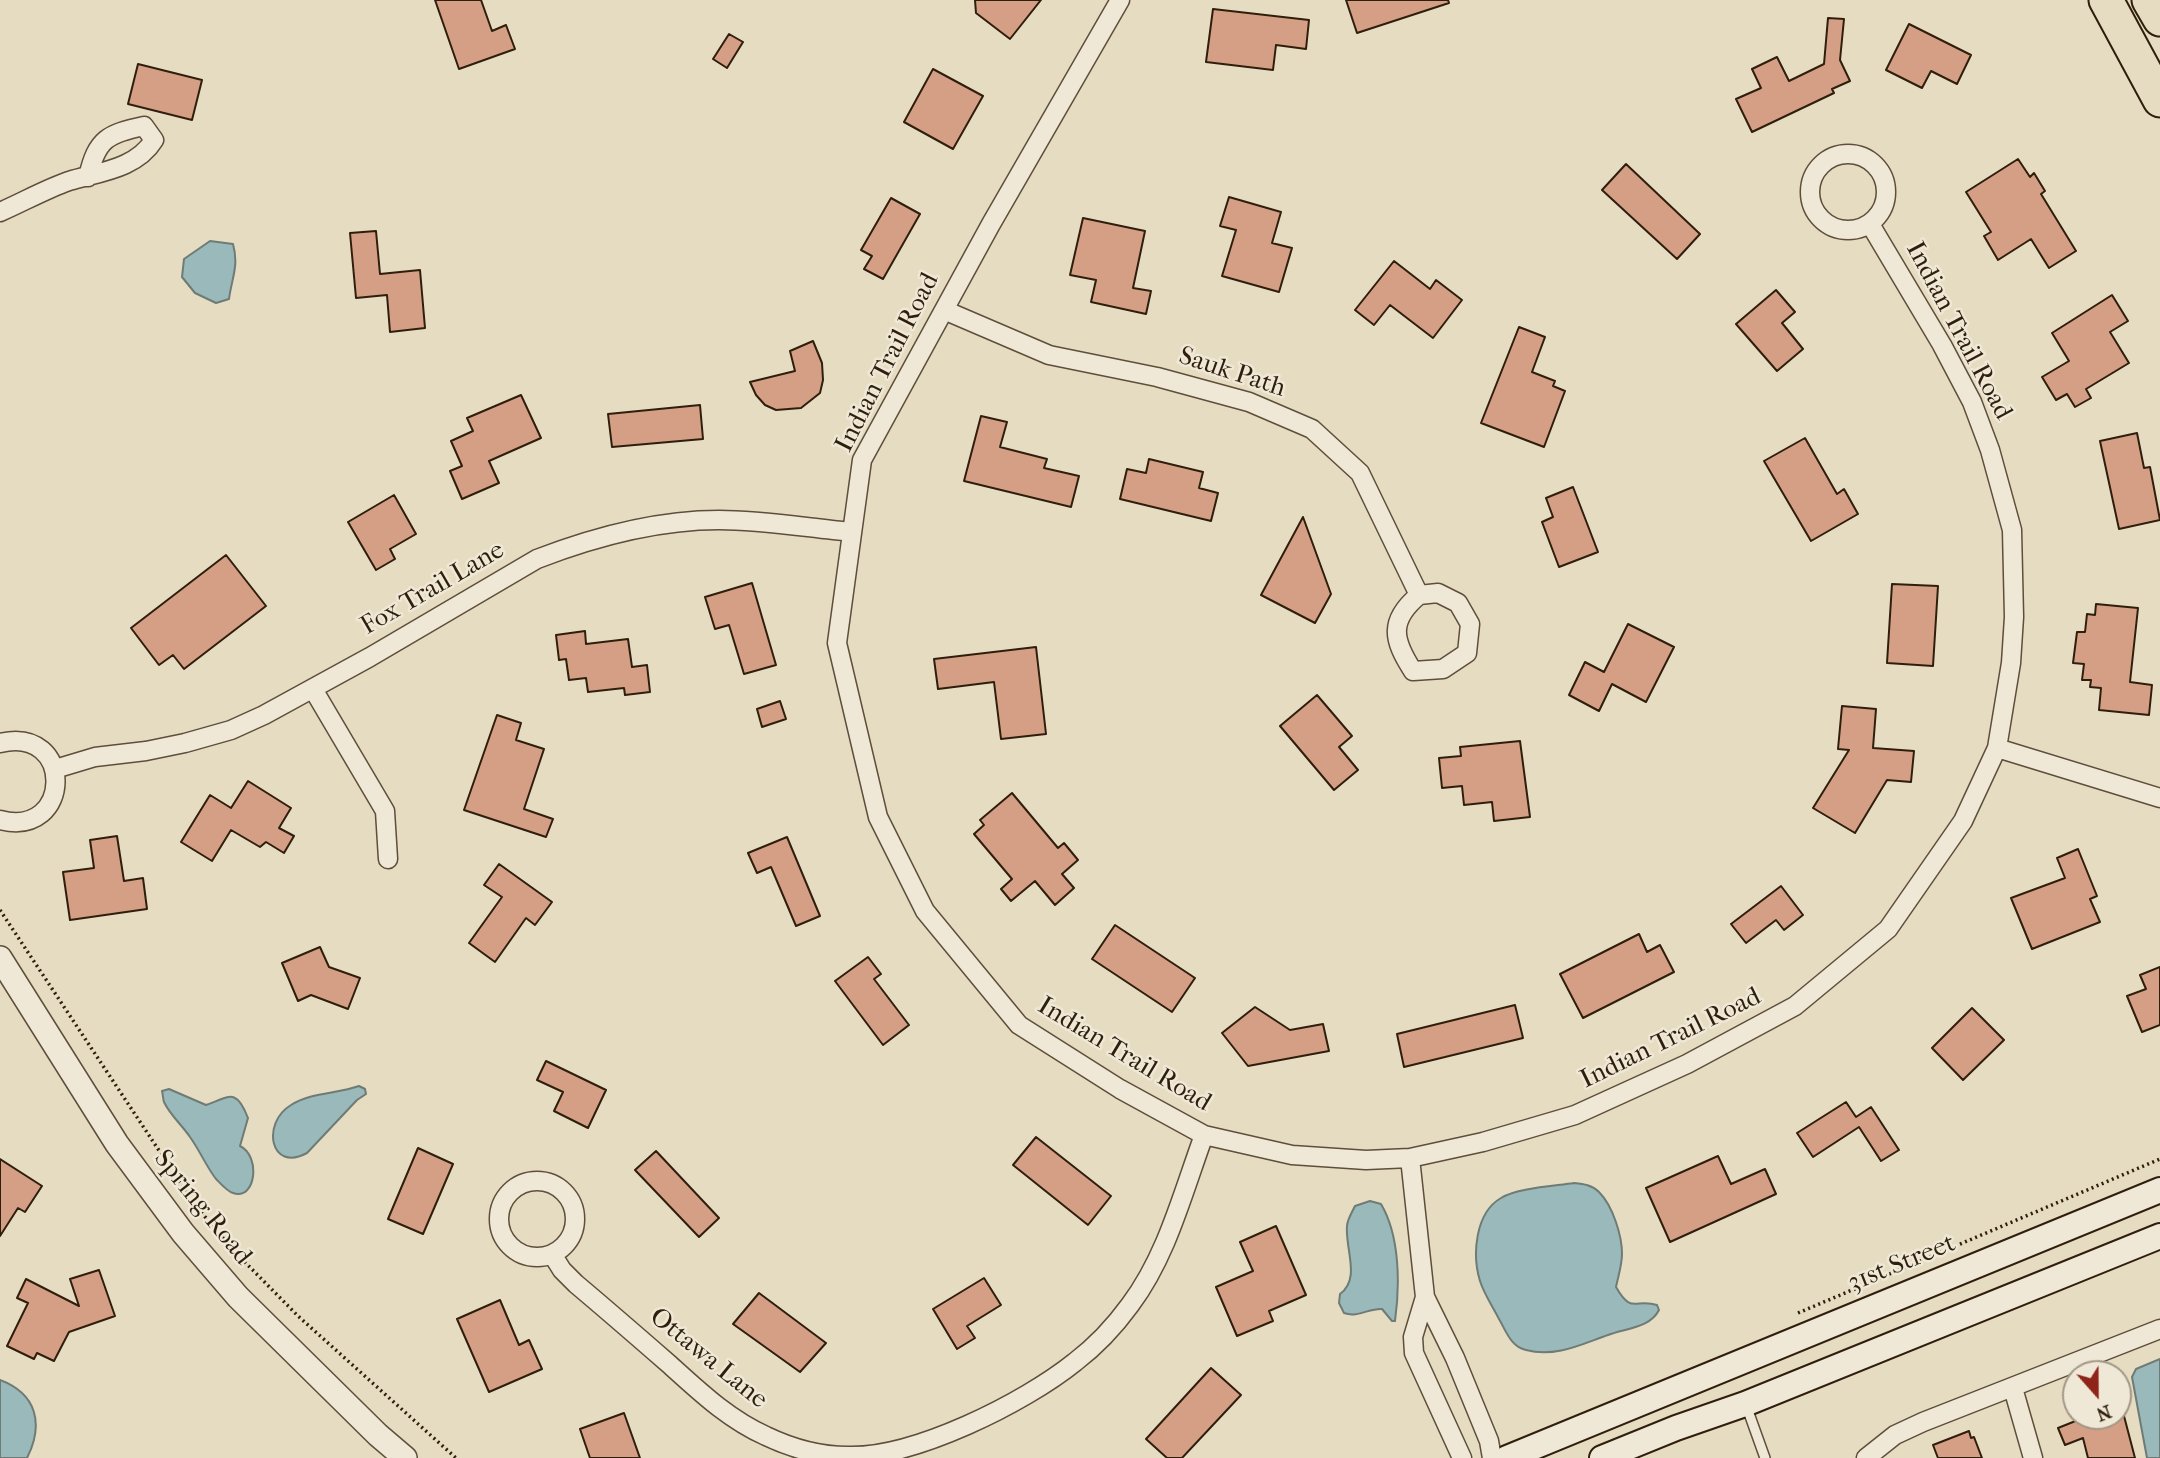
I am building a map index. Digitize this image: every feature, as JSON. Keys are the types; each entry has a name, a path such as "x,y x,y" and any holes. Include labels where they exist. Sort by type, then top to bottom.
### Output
{"highway":[{"path":"2106,0 2160,100"},
{"path":"2149,0 2160,19"}],"main road":[{"name":"31st Street","path":"1507,1458 2160,1190"},
{"path":"1602,1458 1745,1404 2160,1236"}],"street":[{"name":"Indian Trail Road","path":"1121,0 944,310 862,460 837,643 878,817 925,911 1019,1025 1120,1089 1204,1135 1292,1155 1366,1160 1410,1158 1483,1142 1576,1115 1687,1064 1795,1006 1888,929 1963,821 1997,748 2011,663 2014,617 2012,530 1990,450 1972,402 1942,345 1870,224"},
{"name":"Indian Trail Road","path":"1842,153 1863,155 1877,165 1886,182 1887,197 1883,209 1870,224 1851,231 1835,228 1821,220 1812,205 1809,190 1815,171 1827,159 1842,153"},
{"path":"0,212 68,181 88,177"},
{"name":"Sauk Path","path":"944,310 1049,355 1157,377 1237,399 1312,429 1360,473 1419,595"},
{"name":"Fox Trail Lane","path":"55,769 95,757 146,751 222,733 313,689 537,559 625,530 718,520 852,532"},
{"path":"1438,593 1458,603 1471,624 1467,653 1443,669 1413,671 1402,653 1395,630 1405,607 1419,595 1438,593"},
{"path":"313,689 385,811 388,859"},
{"path":"0,743 14,740 39,747 49,757 57,782 48,807 38,816 12,823 0,820"},
{"path":"1997,748 2160,798"},
{"name":"Spring Road","path":"0,958 117,1144 183,1233 238,1297 378,1435 405,1458"},
{"name":"Ottawa Lane","path":"552,1254 562,1270 576,1284 713,1403 742,1424 768,1437 818,1453 849,1456 888,1453 937,1437 1040,1387 1103,1338 1131,1304 1151,1273 1204,1135"},
{"path":"1410,1158 1425,1297 1455,1358 1489,1441 1492,1458"},
{"path":"549,1182 561,1189 574,1211 575,1224 571,1236 563,1247 552,1254 540,1257 517,1252 501,1233 500,1210 504,1199 512,1189 523,1183 549,1182"},
{"path":"1425,1297 1413,1337 1414,1353 1462,1458"},
{"path":"1866,1458 1895,1435 1923,1422 2160,1329"},
{"path":"2013,1388 2033,1458"}],"lane":[{"path":"1745,1404 1765,1458"}],"path":[{"path":"0,910 195,1206 298,1316 456,1458"},
{"path":"1793,1315 2160,1159"}],"water":[{"path":"210,241 233,244 235,252 229,299 216,303 195,293 182,277 184,259"},
{"path":"359,1086 365,1089 366,1094 357,1100 307,1153 294,1157 285,1156 278,1151 273,1133 282,1113 291,1105 307,1098"},
{"path":"169,1089 206,1105 226,1097 236,1098 240,1102 248,1118 240,1146 247,1151 253,1167 251,1184 247,1190 241,1194 231,1192 216,1179 194,1142 164,1102 162,1091"},
{"path":"1574,1183 1588,1185 1596,1190 1612,1213 1622,1247 1616,1287 1621,1296 1634,1304 1657,1305 1659,1310 1650,1321 1637,1327 1568,1349 1547,1352 1526,1350 1516,1346 1510,1338 1482,1286 1476,1259 1481,1224 1492,1205 1501,1198 1526,1190"},
{"path":"1370,1201 1381,1204 1392,1231 1398,1277 1395,1321 1382,1309 1344,1313 1339,1303 1340,1294 1350,1280 1351,1272 1348,1221 1355,1206"},
{"path":"2160,1359 2160,1458 2147,1458 2132,1377 2136,1369"},
{"path":"0,1380 22,1393 34,1411 35,1433 27,1458 0,1458"}],"building":[{"path":"435,0 481,0 492,31 506,25 515,49 459,69"},
{"path":"975,0 1041,0 1010,39 976,13"},
{"path":"1346,0 1448,0 1449,3 1357,33"},
{"path":"1213,9 1309,20 1306,49 1276,45 1273,70 1206,62"},
{"path":"1828,18 1844,19 1840,60 1850,81 1832,89 1834,93 1752,132 1736,99 1761,88 1752,69 1777,57 1789,81 1824,64"},
{"path":"1909,24 1971,55 1957,84 1931,71 1922,88 1886,70"},
{"path":"729,34 743,42 727,68 713,59"},
{"path":"138,64 202,80 192,120 128,104"},
{"path":"933,69 983,96 953,149 904,122"},
{"path":"2018,159 2030,177 2034,173 2045,191 2041,194 2076,251 2049,268 2031,239 1998,260 1984,236 1991,232 1966,192"},
{"path":"1626,164 1700,234 1677,259 1602,190"},
{"path":"1229,197 1281,212 1272,243 1292,248 1279,292 1222,276 1236,230 1220,226"},
{"path":"891,198 920,214 883,279 864,269 872,256 861,250"},
{"path":"1083,218 1145,231 1133,288 1151,291 1146,314 1091,302 1096,280 1070,275"},
{"path":"376,231 380,274 420,270 425,328 390,332 387,295 356,298 350,233"},
{"path":"1394,261 1430,289 1436,280 1462,300 1433,338 1390,305 1374,325 1355,310"},
{"path":"1776,290 1795,312 1782,323 1803,349 1777,371 1736,324"},
{"path":"2112,295 2128,321 2110,332 2129,363 2086,389 2091,398 2075,407 2067,394 2056,400 2042,377 2069,361 2052,333"},
{"path":"1519,327 1545,337 1532,372 1555,381 1553,386 1565,391 1544,447 1481,423"},
{"path":"813,341 822,363 823,380 820,393 801,408 776,410 765,405 750,382 795,371 790,351"},
{"path":"521,395 541,438 489,461 499,483 462,499 450,471 462,466 451,441 473,431 467,418"},
{"path":"700,405 703,439 612,447 608,414"},
{"path":"981,416 1007,422 1000,447 1047,459 1044,468 1079,476 1071,507 964,481"},
{"path":"2137,433 2144,468 2150,467 2160,520 2119,529 2100,441"},
{"path":"1805,438 1837,494 1844,489 1858,514 1811,541 1764,461"},
{"path":"1149,459 1203,472 1199,488 1218,493 1211,521 1120,499 1127,469 1146,473"},
{"path":"1573,487 1598,552 1559,567 1542,522 1553,517 1546,498"},
{"path":"394,495 416,534 390,549 395,559 376,570 348,522"},
{"path":"1303,517 1331,594 1315,623 1261,595"},
{"path":"226,555 266,606 184,669 173,655 159,665 131,628"},
{"path":"752,583 776,665 744,674 729,625 715,629 705,597"},
{"path":"1892,584 1938,586 1933,666 1887,663"},
{"path":"2096,604 2138,608 2130,682 2152,685 2149,715 2099,710 2101,688 2090,687 2091,680 2082,680 2084,664 2073,663 2077,632 2085,632 2087,614 2095,615"},
{"path":"1628,624 1674,647 1646,702 1612,684 1599,711 1569,695 1585,662 1604,672"},
{"path":"585,631 586,644 628,639 632,667 647,665 650,692 625,695 624,688 588,692 586,678 569,680 566,659 559,660 556,635"},
{"path":"1036,647 1046,734 1001,739 994,682 938,689 934,659"},
{"path":"1317,695 1352,736 1339,747 1358,770 1334,790 1280,726"},
{"path":"780,701 786,719 762,727 757,709"},
{"path":"1842,706 1876,709 1873,748 1914,751 1911,782 1887,780 1855,833 1813,808 1849,750 1838,749"},
{"path":"497,715 521,723 516,740 544,749 524,809 553,819 546,837 464,810"},
{"path":"1520,741 1530,817 1494,821 1492,802 1464,805 1462,786 1442,788 1439,758 1461,756 1460,747"},
{"path":"248,781 291,808 279,828 294,836 284,853 266,842 260,847 231,830 212,861 181,842 210,795 231,808"},
{"path":"1012,793 1058,848 1064,843 1078,860 1062,874 1074,888 1055,905 1035,881 1011,901 1001,889 1012,879 974,834 984,825 980,820"},
{"path":"117,836 124,881 143,878 147,909 70,920 63,872 94,868 90,840"},
{"path":"787,837 820,916 796,926 771,867 757,873 748,853"},
{"path":"2078,849 2097,896 2090,899 2100,922 2032,949 2011,898 2065,878 2057,858"},
{"path":"499,864 552,902 535,925 526,918 495,962 469,943 502,897 484,885"},
{"path":"1781,886 1803,915 1784,930 1776,920 1746,943 1731,924"},
{"path":"1115,925 1195,978 1172,1012 1092,959"},
{"path":"1639,934 1647,952 1660,945 1674,972 1583,1018 1560,974"},
{"path":"320,947 329,967 360,978 348,1009 311,995 298,1001 282,963"},
{"path":"868,957 881,974 874,979 909,1025 883,1045 835,981"},
{"path":"2160,967 2160,1025 2142,1032 2127,996 2146,989 2140,975"},
{"path":"1515,1005 1523,1038 1404,1067 1397,1034"},
{"path":"1255,1007 1290,1030 1323,1024 1329,1051 1248,1066 1222,1033"},
{"path":"1972,1008 2004,1040 1963,1080 1932,1048"},
{"path":"546,1061 606,1090 588,1128 554,1111 563,1092 537,1080"},
{"path":"1846,1102 1856,1117 1871,1107 1899,1150 1881,1161 1859,1127 1813,1157 1797,1133"},
{"path":"1036,1137 1111,1196 1088,1225 1013,1165"},
{"path":"418,1148 453,1164 423,1234 388,1219"},
{"path":"656,1151 719,1218 699,1237 635,1170"},
{"path":"1718,1156 1731,1184 1765,1169 1776,1194 1670,1242 1646,1188"},
{"path":"0,1159 42,1186 25,1212 18,1208 0,1236"},
{"path":"1276,1226 1306,1295 1269,1311 1273,1321 1237,1336 1216,1287 1253,1271 1240,1242"},
{"path":"99,1270 115,1316 69,1332 54,1361 37,1353 34,1359 7,1346 28,1303 17,1298 26,1279 79,1306 70,1279"},
{"path":"984,1278 1001,1305 967,1326 975,1338 957,1349 933,1309"},
{"path":"759,1293 826,1343 800,1372 733,1324"},
{"path":"500,1300 519,1345 529,1340 542,1369 489,1392 457,1319"},
{"path":"1211,1368 1241,1395 1182,1458 1167,1458 1146,1439"},
{"path":"624,1413 640,1458 590,1458 580,1429"},
{"path":"2058,1428 2128,1430 2135,1458 2088,1458 2083,1438 2065,1445"},
{"path":"1969,1431 1982,1458 1938,1458 1933,1445"}]}
